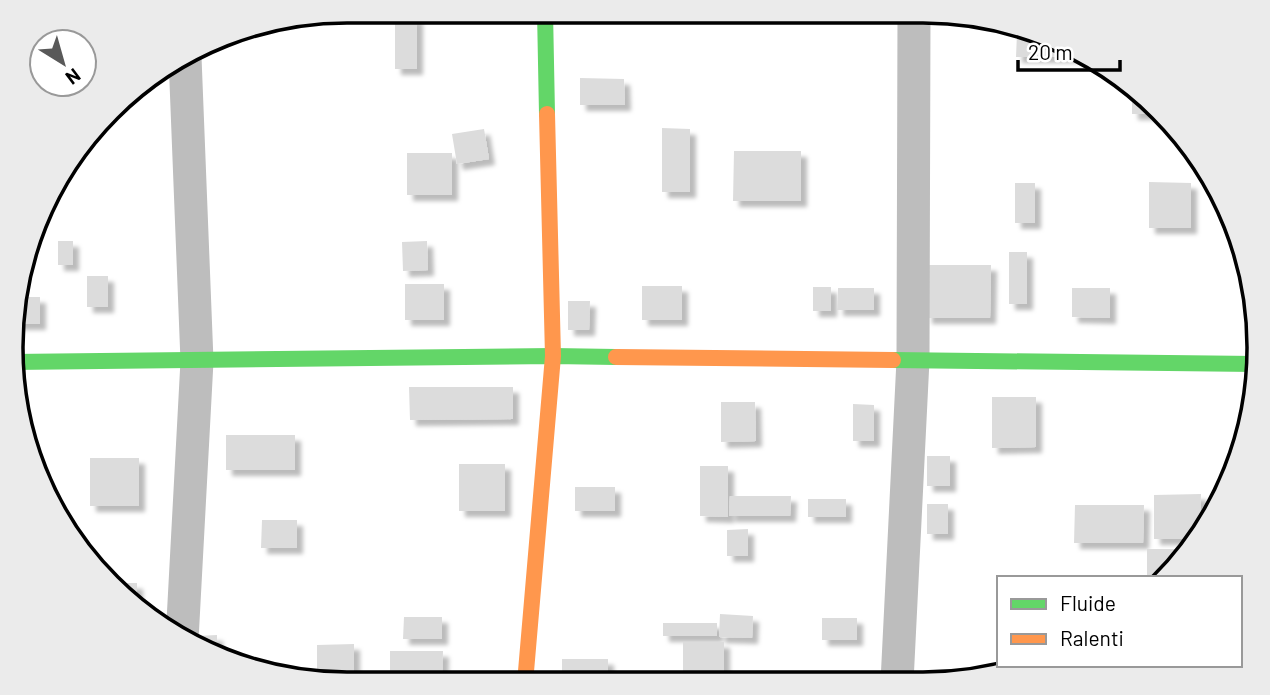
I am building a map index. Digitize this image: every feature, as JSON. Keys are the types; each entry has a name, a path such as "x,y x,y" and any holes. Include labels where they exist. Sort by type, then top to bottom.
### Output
{"street":[{"path":"526,672 553,356 545,23"},
{"path":"897,672 913,360 914,23"},
{"path":"183,628 197,361 185,66"},
{"path":"23,362 553,356 1247,364"}],"building":[{"path":"395,23 417,23 417,69 395,69"},
{"path":"1017,37 1068,57 1016,57"},
{"path":"580,78 624,79 625,105 580,105"},
{"path":"1132,99 1148,114 1132,114"},
{"path":"662,128 690,129 690,192 662,192"},
{"path":"484,129 489,159 457,164 452,134"},
{"path":"734,151 801,151 801,201 733,201"},
{"path":"407,153 452,153 452,195 407,195"},
{"path":"1149,182 1191,183 1191,228 1149,228"},
{"path":"1015,183 1035,183 1035,223 1015,223"},
{"path":"58,241 73,241 73,265 58,265"},
{"path":"427,241 428,270 403,271 402,242"},
{"path":"1009,252 1027,252 1027,304 1009,304"},
{"path":"926,265 991,265 990,318 926,318"},
{"path":"87,276 108,276 108,307 87,307"},
{"path":"405,284 444,284 444,320 405,320"},
{"path":"642,286 682,286 682,320 642,320"},
{"path":"813,287 831,287 831,311 813,311"},
{"path":"838,288 874,288 874,310 837,310"},
{"path":"1072,288 1110,288 1110,318 1072,317"},
{"path":"27,297 40,297 40,324 23,324"},
{"path":"568,301 590,301 589,330 568,330"},
{"path":"409,387 513,387 513,419 410,420"},
{"path":"992,397 1036,397 1036,447 992,448"},
{"path":"721,402 755,402 756,441 721,442"},
{"path":"853,404 874,405 874,441 853,441"},
{"path":"226,435 295,435 295,470 226,470"},
{"path":"927,456 950,456 950,486 927,486"},
{"path":"90,458 139,458 139,506 90,506"},
{"path":"459,464 505,464 505,511 459,511"},
{"path":"700,466 728,466 728,517 700,516"},
{"path":"575,487 615,487 615,511 575,511"},
{"path":"1201,494 1200,516 1185,539 1154,539 1154,495"},
{"path":"730,496 791,496 790,516 729,516"},
{"path":"808,499 846,499 846,517 808,517"},
{"path":"927,504 948,504 948,534 927,534"},
{"path":"1075,505 1144,505 1143,543 1074,543"},
{"path":"262,520 297,520 297,548 261,548"},
{"path":"748,529 748,556 727,556 727,530"},
{"path":"1147,549 1177,549 1153,576 1147,576"},
{"path":"124,583 137,583 137,595"},
{"path":"720,614 753,616 752,638 719,637"},
{"path":"404,617 442,617 442,639 403,639"},
{"path":"822,618 857,618 857,640 822,640"},
{"path":"663,623 717,623 717,636 663,636"},
{"path":"217,635 217,645 204,639 198,636"},
{"path":"683,642 724,642 724,672 683,672"},
{"path":"354,644 354,672 317,671 317,645"},
{"path":"390,651 443,651 442,672 390,672"},
{"path":"562,659 608,659 608,672 562,672"}],"traffic: fast":[{"path":"545,23 547,114"},
{"path":"23,362 616,357"},
{"path":"893,360 1247,364"}],"traffic: slow":[{"path":"526,672 553,356 547,114"},
{"path":"616,357 893,360"}]}
